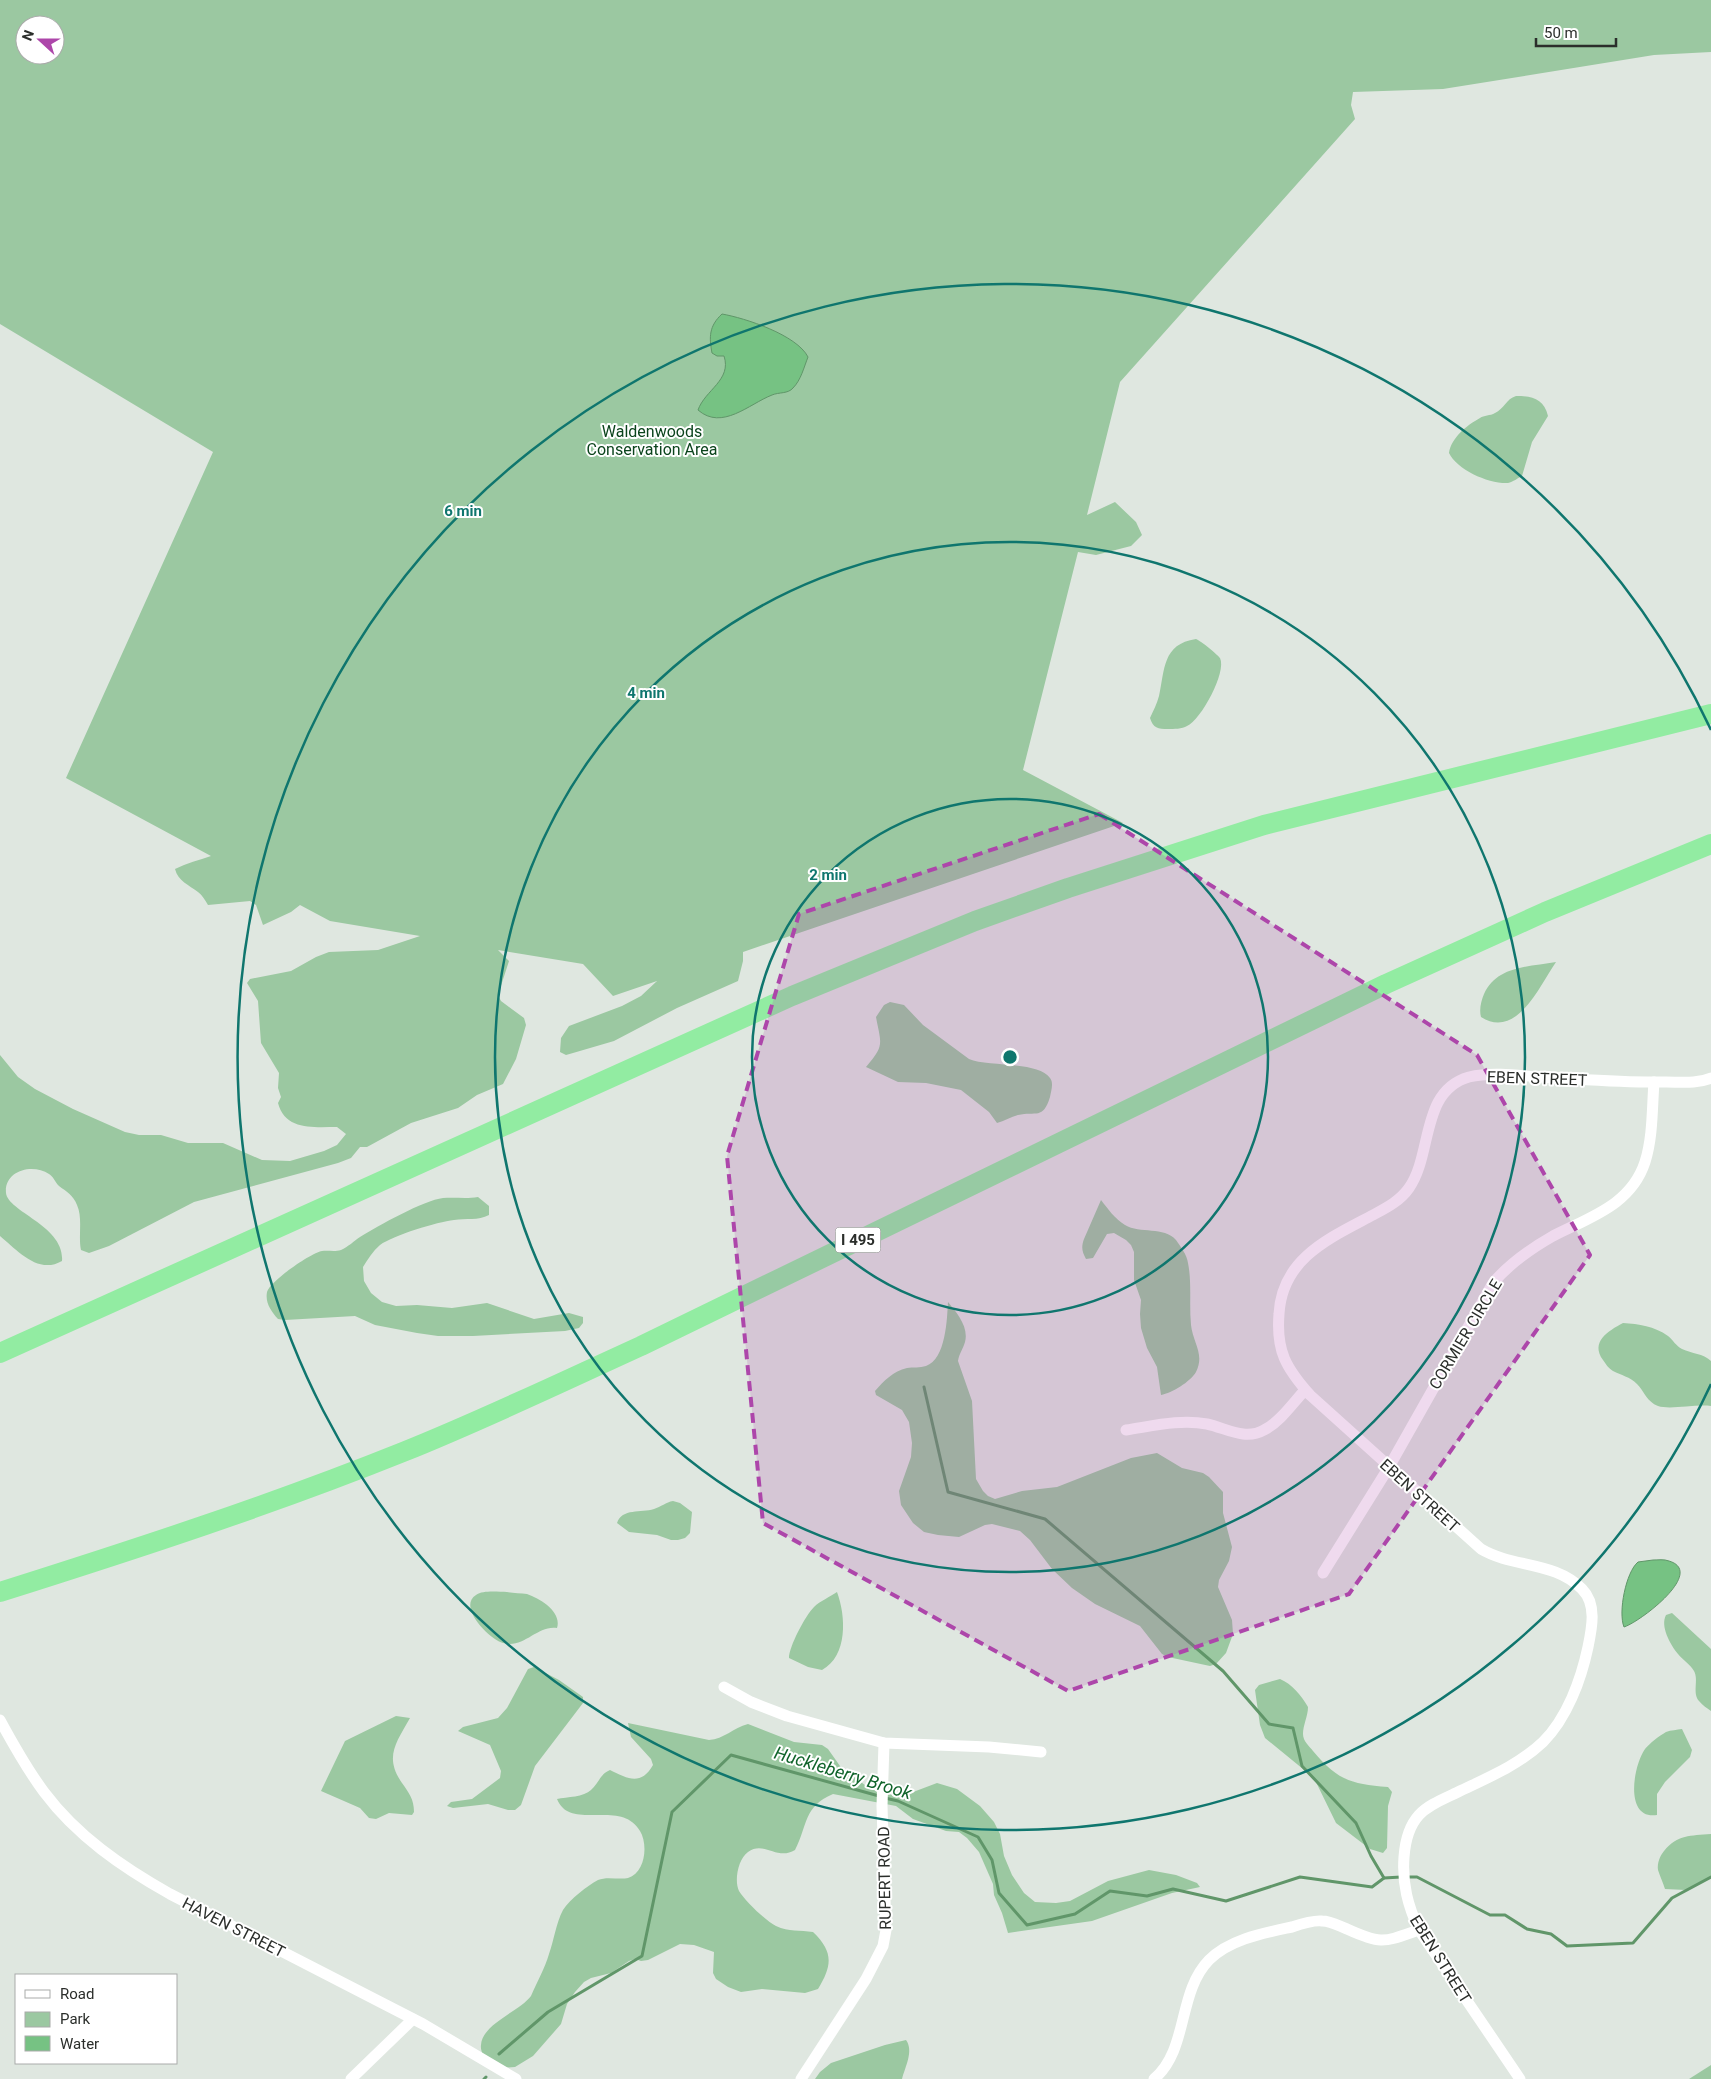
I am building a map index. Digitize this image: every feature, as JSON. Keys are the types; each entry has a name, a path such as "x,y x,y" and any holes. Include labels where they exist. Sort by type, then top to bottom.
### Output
{"highway":[{"path":"0,1353 792,996 975,922 1077,885 1264,825 1711,714"},
{"name":"I 495","path":"0,1592 184,1533 307,1489 404,1451 525,1399 641,1346 1386,984 1546,912 1711,844"}],"street":[{"name":"EBEN STREET","path":"1520,2079 1419,1930 1411,1913 1404,1885 1405,1846 1412,1826 1419,1814 1436,1803 1494,1775 1519,1760 1544,1741 1555,1727 1578,1682 1586,1660 1593,1618 1588,1597 1568,1577 1548,1569 1504,1560 1481,1549 1306,1390 1292,1375 1282,1352 1279,1306 1286,1285 1299,1263 1316,1247 1334,1235 1394,1203 1406,1192 1419,1168 1437,1104 1451,1087 1471,1077 1502,1075 1654,1082 1696,1082 1711,1078"},
{"name":"CORMIER CIRCLE","path":"1323,1573 1389,1467 1486,1293 1502,1272 1552,1237 1588,1220 1617,1202 1634,1185 1649,1149 1654,1082"},
{"path":"1126,1430 1185,1422 1208,1424 1248,1435 1262,1431 1274,1423 1306,1390"},
{"path":"724,1687 750,1702 787,1716 884,1743 989,1747 1041,1752"},
{"name":"HAVEN STREET","path":"0,1720 16,1750 44,1792 71,1823 113,1859 170,1894 413,2019 516,2079"},
{"name":"RUPERT ROAD","path":"801,2079 866,1979 883,1946 886,1930 882,1806 884,1743"},
{"path":"1154,2079 1172,2053 1191,1990 1199,1973 1209,1960 1226,1947 1258,1934 1322,1921 1335,1924 1368,1939 1380,1941 1419,1930"},
{"path":"351,2079 413,2019"}],"highlighted area":[{"path":"1099,814 1477,1055 1590,1255 1349,1594 1068,1691 763,1523 727,1156 799,914"}],"green space":[{"name":"Waldenwoods Conservation Area","path":"0,0 1711,0 1711,52 1654,55 1443,89 1353,92 1351,105 1355,119 1120,382 1087,515 1115,502 1136,522 1142,535 1131,546 1096,555 1078,552 1023,770 1123,823 743,952 743,961 738,981 677,1008 614,1041 566,1055 560,1052 561,1038 569,1026 622,1006 641,996 657,981 613,996 583,964 498,950 509,961 498,995 501,1001 524,1018 526,1025 516,1059 503,1084 477,1095 458,1108 411,1123 367,1147 360,1147 351,1158 194,1202 109,1246 89,1253 81,1250 79,1210 72,1196 59,1186 50,1175 42,1171 28,1169 21,1171 10,1179 6,1193 9,1200 16,1207 55,1238 61,1249 62,1261 53,1265 45,1265 28,1259 0,1236 0,1055 18,1077 35,1089 73,1109 125,1132 139,1135 161,1135 188,1143 223,1143 262,1160 290,1161 337,1145 346,1134 337,1127 311,1127 294,1123 287,1119 282,1112 278,1103 281,1097 278,1088 279,1073 261,1043 258,1001 247,983 250,979 291,971 329,952 378,950 420,936 330,921 300,905 291,912 263,925 256,905 250,901 208,905 199,893 181,880 175,869 211,856 66,778 213,452 0,324"},
{"path":"1516,396 1532,398 1540,402 1548,416 1532,442 1522,476 1508,483 1500,483 1474,475 1459,465 1449,453 1450,447 1460,432 1482,417 1498,411 1510,399"},
{"path":"1196,639 1220,658 1220,674 1211,695 1199,715 1187,726 1164,729 1156,727 1150,718 1158,699 1167,660 1177,646"},
{"path":"1556,962 1535,996 1516,1016 1506,1021 1494,1022 1481,1017 1480,1011 1484,994 1497,978 1514,969"},
{"path":"890,1002 904,1005 923,1025 969,1059 1035,1069 1044,1073 1050,1078 1052,1085 1045,1109 1042,1112 1018,1115 997,1123 989,1112 961,1090 926,1083 898,1082 866,1067 876,1054 880,1044 876,1017 884,1005"},
{"path":"478,1197 489,1206 489,1215 481,1218 447,1221 427,1226 395,1237 380,1245 363,1267 364,1281 371,1293 382,1302 396,1306 417,1305 452,1308 487,1303 534,1319 569,1313 583,1317 583,1323 579,1328 565,1331 438,1336 375,1325 355,1316 278,1319 269,1307 267,1292 270,1287 275,1281 309,1257 322,1251 341,1250 401,1214 425,1203 443,1198"},
{"path":"1101,1200 1121,1223 1131,1228 1159,1231 1171,1236 1180,1245 1187,1260 1190,1278 1191,1325 1199,1360 1196,1372 1190,1380 1165,1394 1161,1395 1157,1367 1147,1348 1141,1328 1141,1300 1134,1280 1134,1252 1131,1245 1114,1233 1107,1234 1093,1258 1086,1259 1084,1254 1083,1242"},
{"path":"948,1302 964,1326 965,1342 958,1361 972,1401 976,1479 988,1496 995,1499 1022,1491 1057,1487 1131,1458 1157,1453 1182,1468 1203,1473 1223,1492 1223,1513 1232,1547 1229,1561 1219,1580 1218,1587 1232,1620 1233,1634 1226,1653 1216,1664 1210,1666 1162,1654 1140,1626 1095,1604 1072,1588 1052,1569 1030,1540 1020,1531 992,1524 985,1525 959,1537 924,1532 913,1523 901,1505 899,1491 911,1457 912,1443 909,1422 902,1410 876,1395 875,1391 897,1371 907,1368 924,1367 933,1362 938,1355 944,1338"},
{"path":"1623,1323 1641,1325 1657,1330 1668,1336 1682,1349 1704,1356 1711,1361 1711,1406 1658,1406 1648,1399 1634,1382 1610,1369 1600,1354 1600,1342 1607,1333"},
{"path":"673,1501 680,1503 692,1512 690,1533 685,1538 671,1540 657,1535 629,1532 617,1523 619,1518 627,1513 654,1509"},
{"path":"483,1592 527,1594 544,1603 556,1617 558,1622 557,1628 543,1630 517,1643 511,1644 497,1641 484,1630 473,1615 470,1607 471,1600"},
{"path":"837,1592 842,1612 843,1635 837,1655 822,1670 808,1667 789,1658 795,1639 810,1611"},
{"path":"1672,1613 1711,1649 1711,1711 1697,1698 1694,1671 1678,1654 1665,1630 1664,1619 1666,1615"},
{"path":"534,1667 559,1680 583,1697 583,1703 535,1766 521,1805 515,1810 508,1810 488,1804 453,1808 447,1806 451,1802 472,1799 500,1778 501,1771 490,1745 458,1731 463,1727 498,1718 507,1708 528,1669"},
{"path":"1280,1679 1296,1690 1308,1707 1303,1737 1322,1761 1346,1779 1364,1784 1388,1787 1392,1792 1388,1806 1387,1848 1383,1853 1370,1849 1336,1823 1314,1778 1265,1738 1260,1725 1255,1690 1259,1685"},
{"path":"396,1716 410,1718 394,1750 393,1758 397,1774 412,1800 414,1812 412,1815 389,1813 376,1819 369,1818 360,1808 321,1791 345,1741"},
{"path":"628,1723 709,1740 719,1738 748,1724 794,1742 822,1745 828,1749 840,1766 870,1789 900,1797 937,1783 957,1789 980,1806 994,1822 1000,1834 1004,1856 1012,1875 1024,1893 1035,1902 1056,1903 1070,1901 1108,1881 1149,1870 1176,1875 1197,1883 1200,1887 1172,1893 1092,1921 1008,1933 994,1895 993,1884 979,1852 967,1838 959,1832 946,1831 913,1819 896,1806 833,1794 823,1799 811,1811 795,1850 782,1853 760,1848 754,1849 745,1855 739,1865 737,1876 739,1891 767,1920 785,1929 813,1932 820,1939 825,1946 829,1959 826,1973 818,1989 805,1993 762,1989 741,1992 728,1987 716,1979 713,1973 714,1952 694,1945 680,1944 648,1960 641,1961 635,1959 629,1961 611,1973 591,1978 584,1982 567,2004 561,2024 533,2056 515,2067 501,2068 487,2064 481,2050 483,2037 494,2024 526,2002 531,1996 551,1949 559,1920 566,1906 579,1893 598,1880 605,1878 628,1878 639,1870 642,1864 644,1857 643,1837 632,1822 621,1817 609,1815 573,1813 564,1808 557,1799 588,1792 610,1770 634,1779 644,1776 648,1772 653,1765 651,1759 631,1737"},
{"path":"1682,1729 1692,1750 1690,1757 1665,1782 1657,1794 1657,1815 1647,1814 1640,1809 1634,1790 1637,1767 1641,1757 1645,1749 1660,1736 1668,1731"},
{"path":"1711,1834 1711,1878 1686,1890 1665,1889 1658,1867 1661,1855 1669,1845 1685,1837"},
{"path":"906,2040 909,2054 902,2079 815,2079 831,2063"},
{"path":"1711,2065 1711,2079 1689,2079"}],"water":[{"path":"722,314 744,319 782,335 802,349 808,357 796,385 791,390 772,395 735,414 716,418 707,416 698,410 724,372 724,356 717,356 712,353 710,342 712,327"},
{"path":"1653,1560 1669,1561 1678,1567 1680,1575 1675,1585 1655,1607 1624,1627 1622,1612 1624,1593 1630,1574 1638,1562"}],"waterway":[{"path":"924,1387 948,1492 1045,1519 1223,1671 1269,1724 1293,1728 1302,1766 1356,1823 1371,1856 1384,1878"},
{"name":"Huckleberry Brook","path":"499,2054 548,2012 642,1956 672,1812 731,1755 879,1796"},
{"name":"Huckleberry Brook","path":"885,1798 898,1801 978,1837 992,1860 999,1893 1027,1925 1075,1914 1110,1891 1147,1896 1173,1889 1226,1901 1300,1877 1372,1887 1384,1878 1401,1877"},
{"name":"Huckleberry Brook","path":"1407,1877 1417,1877 1490,1915 1505,1915 1527,1929 1551,1934 1567,1946 1633,1943 1672,1898 1711,1877"}]}
